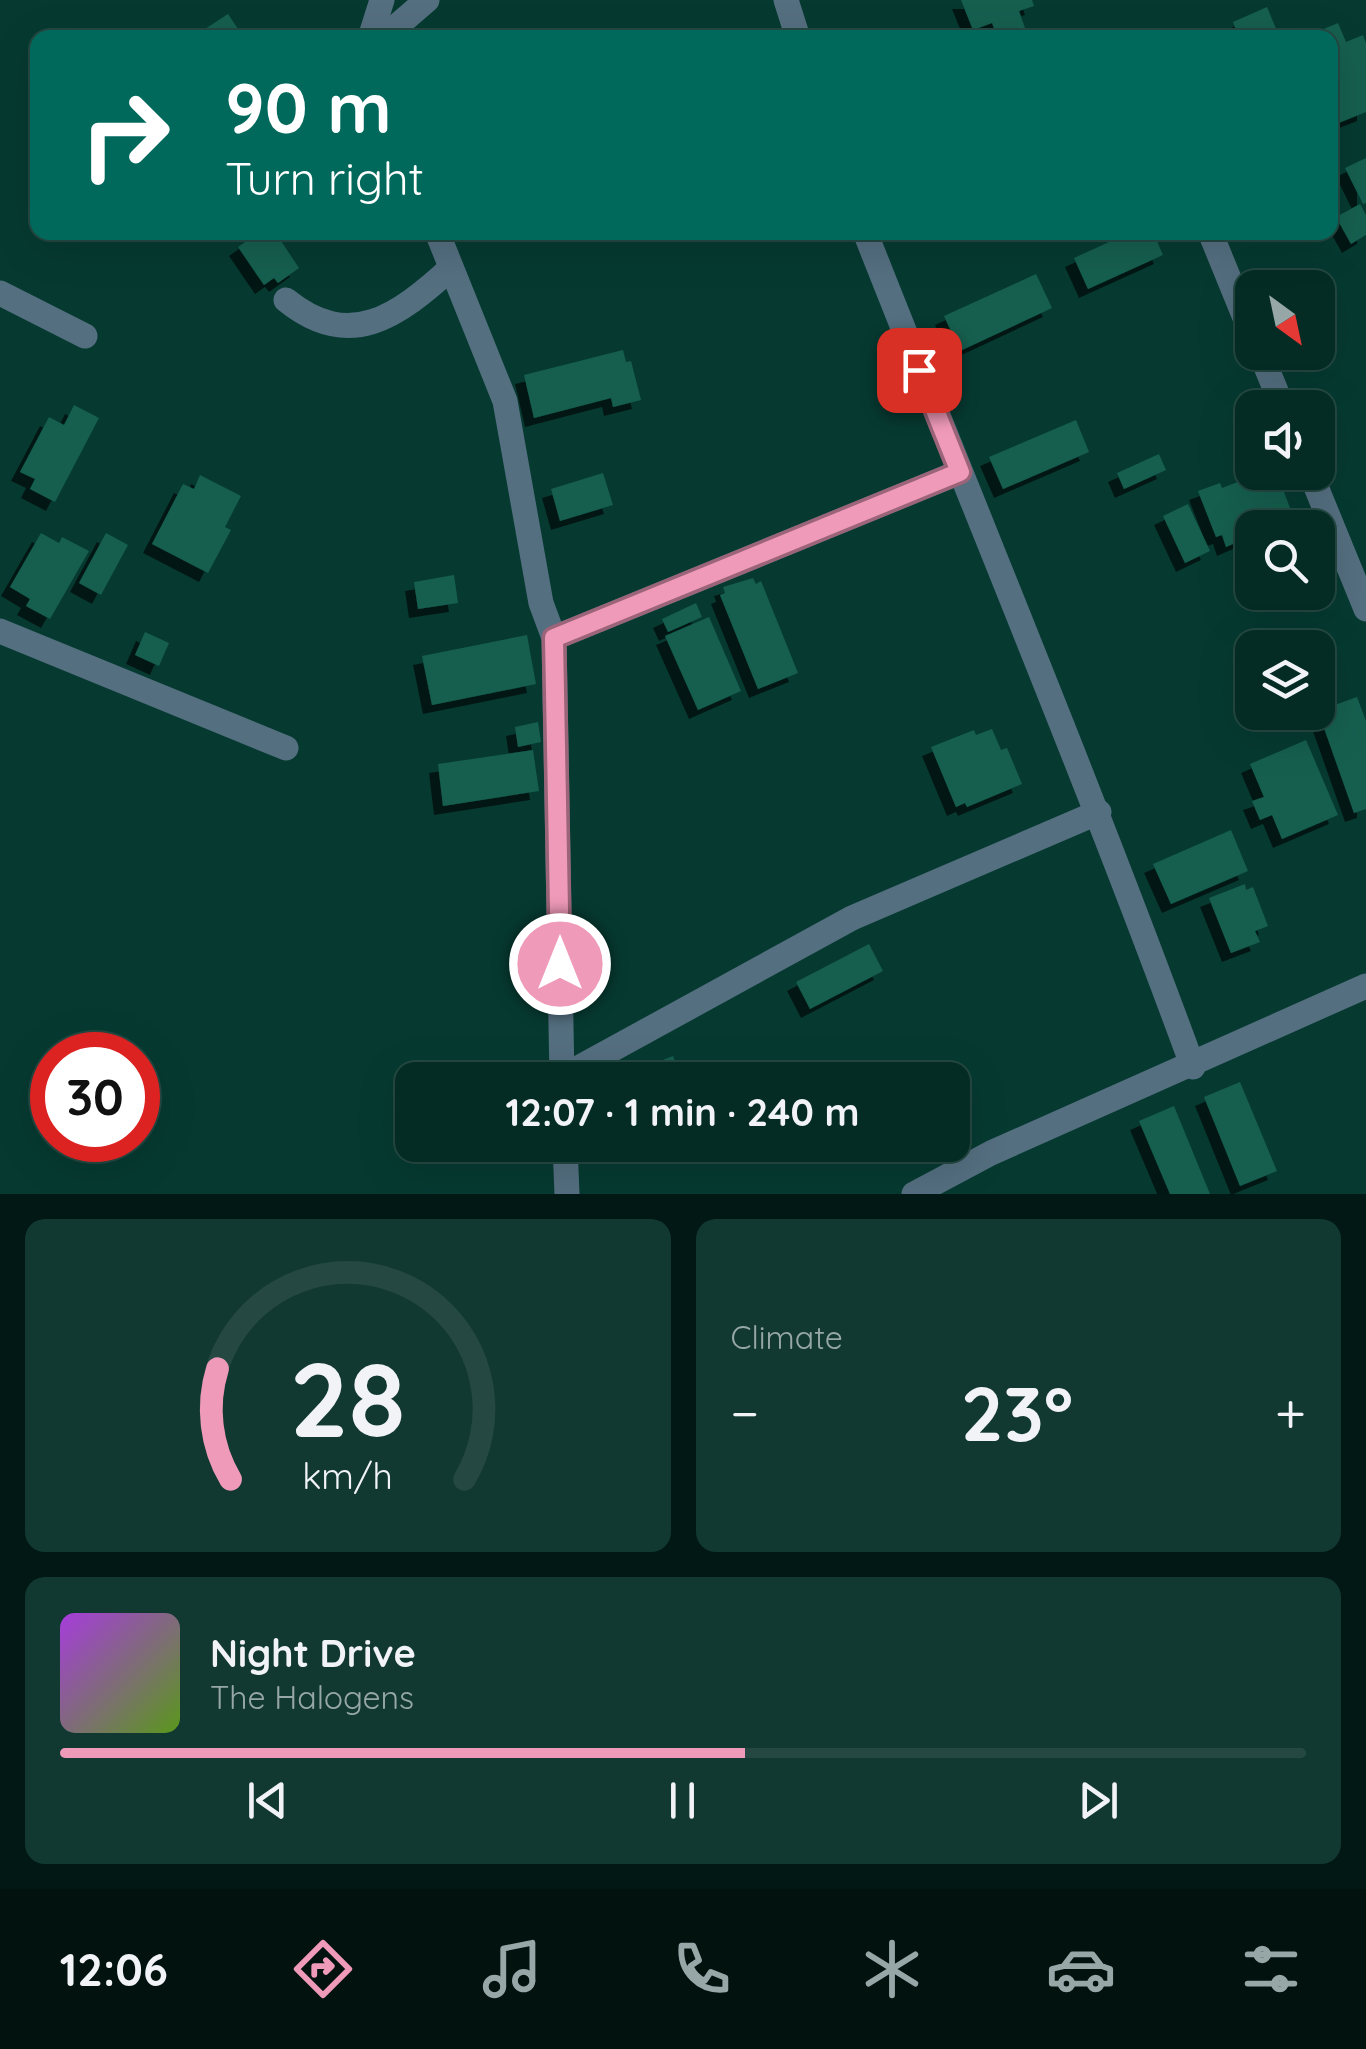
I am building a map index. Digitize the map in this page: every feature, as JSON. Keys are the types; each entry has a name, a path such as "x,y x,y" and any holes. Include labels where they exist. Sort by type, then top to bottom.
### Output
{"street":[{"path":"373,30 382,0"},
{"path":"392,30 426,0"},
{"path":"786,0 795,30"},
{"path":"440,240 505,401 541,604 554,638 562,1062"},
{"path":"869,240 1042,682 1099,812 1193,1066"},
{"path":"1213,240 1235,293"},
{"path":"286,300 308,317 353,328 417,298 451,268"},
{"path":"0,293 85,336"},
{"path":"554,638 960,472"},
{"path":"1317,490 1366,609"},
{"path":"0,631 286,748"},
{"path":"591,1062 852,918 1099,812"},
{"path":"914,1194 991,1153 1366,986"},
{"path":"565,1162 566,1194"}],"building":[{"path":"961,0 1032,0 1034,6 1019,11 1025,28 995,30 992,23 973,30"},
{"path":"1267,7 1277,30 1236,30 1233,22"},
{"path":"228,14 239,30 203,30"},
{"path":"1338,23 1346,42 1363,35 1366,43 1366,112 1338,123 1338,30 1321,30"},
{"path":"1366,158 1366,203 1363,204 1345,168"},
{"path":"1360,204 1366,215 1366,235 1351,244 1338,216"},
{"path":"248,240 280,240 299,268 278,283 274,278 264,285 238,247"},
{"path":"1113,240 1156,240 1163,255 1088,289 1074,258"},
{"path":"1036,274 1052,308 960,351 944,316"},
{"path":"623,350 626,362 631,361 641,400 613,407 611,398 534,418 524,375"},
{"path":"74,405 99,418 55,502 30,489 35,479 20,472 49,417 64,425"},
{"path":"1076,420 1089,452 1003,489 989,457"},
{"path":"1159,454 1166,470 1124,489 1117,473"},
{"path":"603,473 613,505 560,521 551,489"},
{"path":"200,475 241,496 225,527 231,530 208,573 152,544 183,484 194,489"},
{"path":"1220,483 1222,488 1235,483 1235,490 1283,490 1290,508 1235,510 1235,543 1226,547 1222,535 1216,537 1198,491"},
{"path":"1188,504 1210,551 1185,563 1163,516"},
{"path":"41,533 59,543 62,537 89,551 50,619 26,606 30,599 10,587"},
{"path":"106,533 128,545 101,595 79,583"},
{"path":"454,575 458,603 418,609 414,582"},
{"path":"753,578 756,584 761,581 798,673 758,689 720,595 725,593 723,587"},
{"path":"696,603 702,617 668,632 662,619"},
{"path":"709,617 741,691 698,710 665,636"},
{"path":"145,632 169,643 159,666 135,655"},
{"path":"527,635 536,684 432,705 422,656"},
{"path":"1357,697 1366,721 1366,809 1354,813 1325,730 1335,730 1335,705"},
{"path":"538,722 541,742 518,747 515,727"},
{"path":"992,729 1001,750 1007,748 1022,784 967,807 965,803 956,807 931,747 974,730 976,735"},
{"path":"1306,740 1338,815 1282,839 1272,815 1260,820 1252,801 1264,797 1250,764"},
{"path":"533,750 539,791 443,806 438,764"},
{"path":"1231,830 1248,871 1171,904 1153,864"},
{"path":"1245,884 1246,890 1253,887 1268,926 1255,931 1260,942 1231,953 1209,898"},
{"path":"869,944 883,971 810,1009 796,982"},
{"path":"1240,1082 1277,1171 1240,1186 1204,1097"},
{"path":"1174,1106 1210,1194 1170,1194 1139,1121"}],"route":[{"path":"560,964 559,727 554,638 960,472 919,370"}]}
